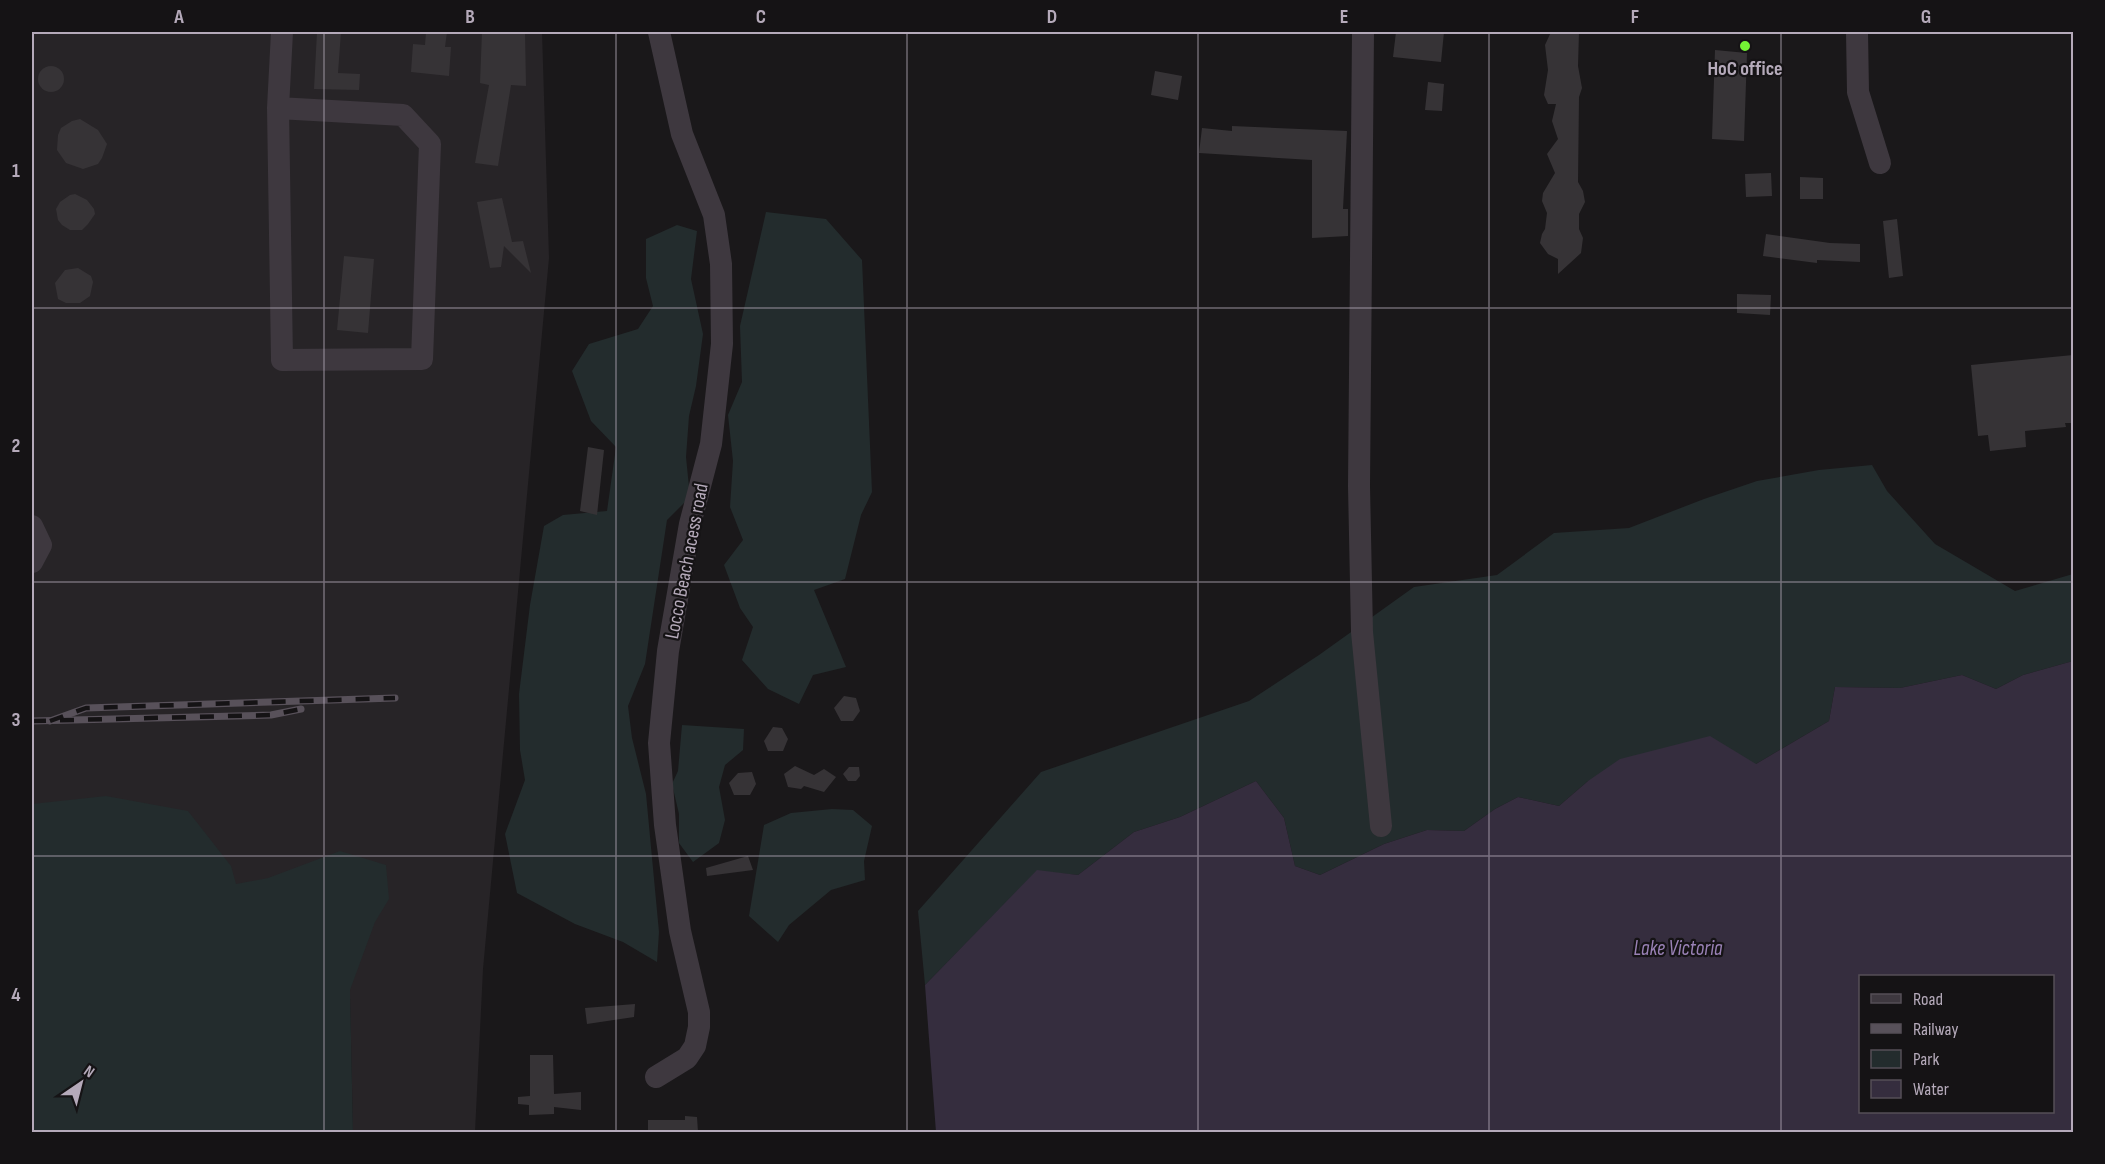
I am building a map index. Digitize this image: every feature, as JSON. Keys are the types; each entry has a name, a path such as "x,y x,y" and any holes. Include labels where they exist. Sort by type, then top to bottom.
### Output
{"street":[{"path":"278,108 403,115 430,144 422,359 282,360 278,108 282,32"},
{"name":"Locco Beach acess road","path":"656,1077 671,1070 687,1058 695,1046 699,1027 699,1012 680,931 665,825 660,743 668,651 690,524 711,444 722,344 721,264 714,215 682,134 659,32"},
{"path":"1363,32 1359,486 1362,632 1381,826"},
{"path":"1857,32 1858,92 1880,163"},
{"path":"32,526 41,545 32,562"}],"shaded area":[{"path":"32,32 542,32 549,258 483,969 475,1132 353,1132 349,953 32,1020"}],"green space":[{"path":"766,212 826,219 862,260 872,492 861,515 845,579 814,590 846,667 813,675 799,704 768,689 742,660 753,627 740,608 724,565 743,540 730,507 733,461 728,415 742,382 740,326"},
{"path":"677,225 697,231 691,279 703,334 696,386 689,416 686,457 690,497 667,520 645,664 628,706 632,738 646,794 659,932 657,962 623,942 575,924 517,893 505,834 525,780 520,750 519,694 530,605 544,526 563,515 607,511 616,447 591,421 572,371 589,344 638,329 653,306 646,278 646,239"},
{"path":"1872,465 1887,491 1935,544 2015,591 2073,574 2073,661 2023,675 1996,689 1962,675 1900,688 1835,687 1829,721 1756,764 1588,781 1559,806 1518,797 1495,809 1464,831 1427,830 1384,844 1320,875 1295,866 1284,818 1256,781 1180,817 1134,832 1078,875 1037,871 925,985 918,911 1041,772 1249,701 1319,655 1414,587 1497,575 1554,533 1629,528 1757,481 1819,470"},
{"path":"682,725 744,729 743,750 725,765 719,787 725,820 719,843 693,862 679,843 679,814 672,784 678,771"},
{"path":"106,796 188,811 231,866 236,884 268,878 340,851 386,865 389,899 375,922 350,990 353,1132 32,1132 32,804"},
{"path":"832,809 853,810 872,826 864,861 865,880 831,890 789,925 778,942 749,916 764,825 791,813"}],"water":[{"name":"Lake Victoria","path":"2073,661 2073,1132 936,1132 925,985 1037,870 1078,875 1134,832 1180,817 1256,781 1284,818 1295,866 1320,875 1384,844 1427,830 1464,831 1495,809 1518,797 1559,806 1588,781 1620,759 1710,736 1756,764 1829,721 1835,687 1900,688 1962,675 1996,689 2023,675"}],"building":[{"path":"317,32 341,32 338,73 360,74 359,90 314,89"},
{"path":"426,32 447,32 445,47 451,47 449,76 411,72 413,44 425,45"},
{"path":"482,32 525,32 526,86 511,85 498,166 475,163 489,85 480,83"},
{"path":"1396,32 1444,32 1441,62 1393,57"},
{"path":"1551,32 1579,32 1578,66 1582,88 1579,97 1578,182 1585,202 1579,214 1579,229 1583,238 1581,253 1558,274 1558,259 1548,254 1540,243 1547,213 1542,201 1543,193 1555,173 1547,154 1558,139 1552,121 1556,104 1548,104 1544,95 1548,70 1545,45"},
{"path":"1715,50 1747,53 1744,141 1712,139"},
{"path":"51,66 60,70 64,79 60,88 51,92 42,88 38,79 42,70"},
{"path":"1155,71 1182,76 1178,100 1151,95"},
{"path":"1428,82 1444,84 1442,111 1425,110"},
{"path":"80,119 98,130 107,144 98,164 83,169 66,163 57,150 61,128"},
{"path":"1232,126 1347,131 1343,209 1348,209 1348,236 1312,238 1312,160 1199,153 1202,128 1232,131"},
{"path":"1771,173 1772,196 1746,197 1745,174"},
{"path":"1800,177 1823,178 1823,199 1800,199"},
{"path":"75,194 87,200 95,214 82,230 70,230 58,220 56,209 60,202"},
{"path":"502,198 512,242 523,241 531,273 504,246 501,267 490,268 477,202"},
{"path":"1897,219 1903,276 1889,278 1883,221"},
{"path":"1766,234 1830,243 1860,244 1860,262 1817,260 1817,263 1763,256"},
{"path":"344,256 374,259 368,333 337,330"},
{"path":"78,268 91,276 93,282 90,296 80,303 66,303 58,299 55,283 65,270"},
{"path":"1737,294 1771,295 1770,315 1737,313"},
{"path":"2073,355 2073,423 2065,423 2066,427 2025,431 2026,447 1990,451 1988,435 1978,436 1971,365"},
{"path":"588,447 604,450 597,515 580,511"},
{"path":"844,696 856,698 860,711 853,721 841,721 834,708"},
{"path":"773,727 782,728 788,739 783,751 768,751 764,741"},
{"path":"795,766 814,775 824,769 836,777 824,792 804,786 801,789 788,787 784,774"},
{"path":"849,767 859,767 860,776 856,781 848,781 843,774"},
{"path":"752,772 756,784 750,795 734,795 729,783 738,773"},
{"path":"748,856 753,870 707,876 706,868"},
{"path":"635,1004 634,1017 587,1024 585,1008"},
{"path":"530,1055 553,1055 554,1094 581,1092 581,1110 554,1107 554,1114 529,1115 529,1105 518,1104 518,1097 530,1096"},
{"path":"685,1116 697,1117 698,1132 648,1132 648,1120 685,1120"}],"railway":[{"path":"50,721 86,708 395,698"},
{"path":"32,721 271,715 301,709"}],"place":[{"name":"HoC office","path":"1745,46"}]}
